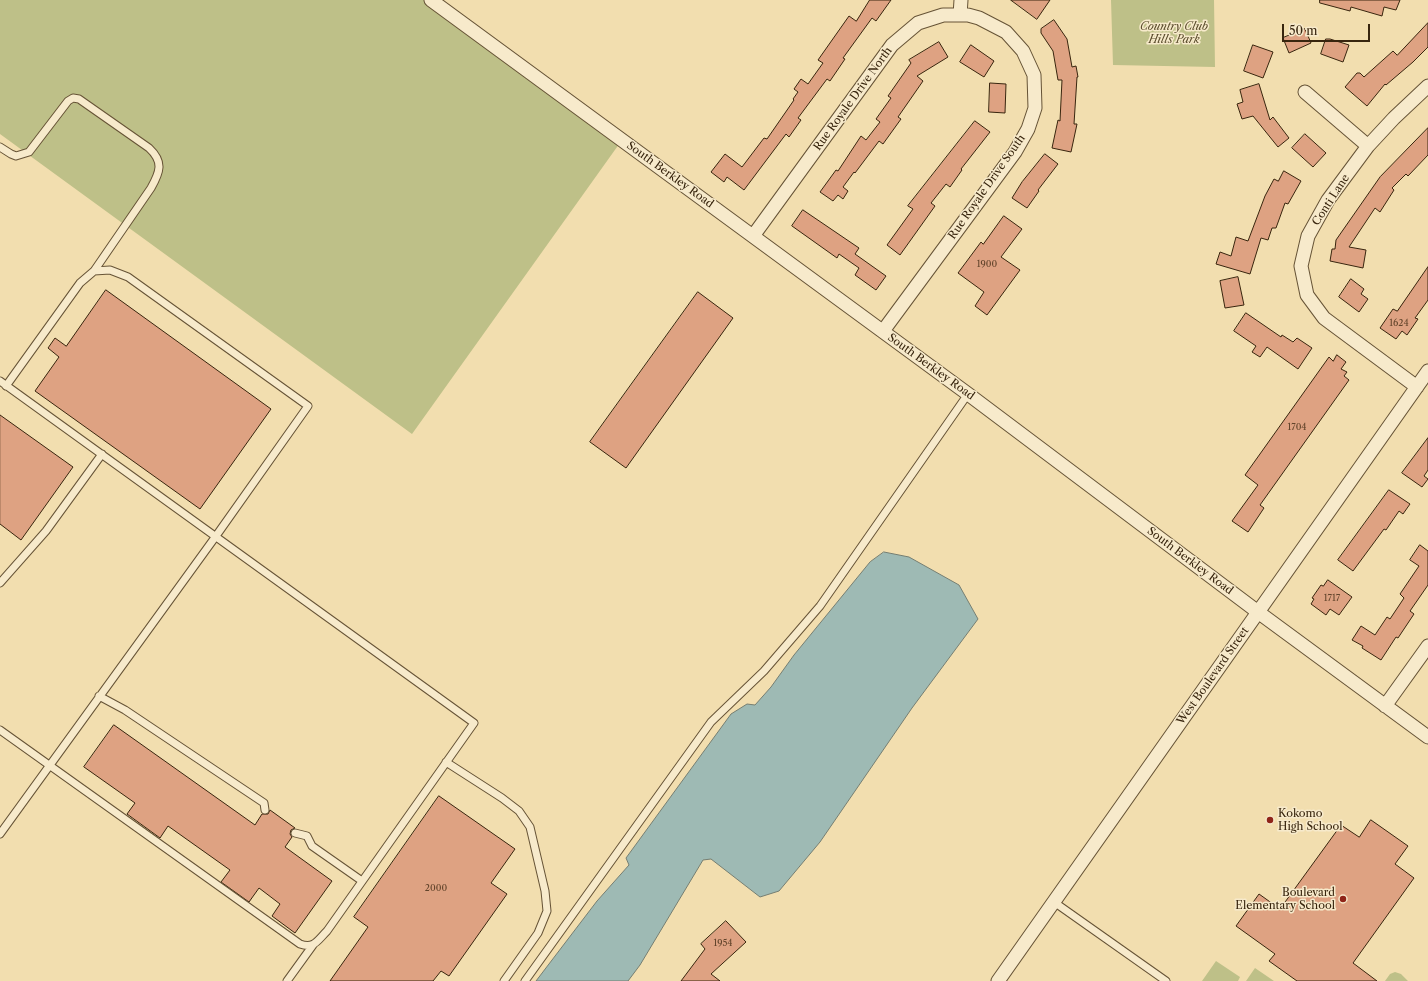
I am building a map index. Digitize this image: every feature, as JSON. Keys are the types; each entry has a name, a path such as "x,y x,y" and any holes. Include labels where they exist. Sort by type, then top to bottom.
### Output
{"street":[{"name":"South Berkley Road","path":"431,0 883,331 1258,612 1428,737"},
{"path":"960,15 961,0"},
{"name":"Rue Royale Drive North","path":"753,236 892,45 918,23 943,15 968,15 979,18 1006,32"},
{"name":"Rue Royale Drive South","path":"883,331 1015,152 1028,129 1035,108 1034,75 1023,51 1006,32"},
{"name":"Conti Lane","path":"1417,387 1324,318 1307,295 1301,266 1308,236 1328,200 1368,146 1394,118 1428,86"},
{"path":"1305,92 1368,146"},
{"name":"West Boulevard Street","path":"998,981 1428,371"},
{"path":"1385,706 1428,646"}],"lane":[{"path":"0,147 16,156 29,152 68,101 73,98 79,99 149,148 156,155 159,165 158,176 152,188 94,271 80,283 3,384 474,723 327,931 313,945 287,981"},
{"path":"0,834 216,536 308,406 128,277 110,270 94,271"},
{"path":"525,981 711,722 764,670 820,606 968,394"},
{"path":"0,582 46,531 102,454"},
{"path":"99,696 125,710 264,803 265,810"},
{"path":"0,730 300,944 308,946 313,945"},
{"path":"446,762 502,798 519,811 530,827 545,891 547,910 538,933 504,981"},
{"path":"295,832 307,836 312,846 362,881"},
{"path":"1054,902 1163,980"}],"green space":[{"path":"0,0 431,0 622,140 412,434 0,134"},
{"name":"Country Club Hills Park","path":"1111,0 1214,0 1215,67 1113,65"},
{"path":"1216,961 1240,977 1238,981 1202,981"},
{"path":"1255,968 1274,981 1246,981"},
{"path":"1395,972 1401,974 1408,981 1385,981 1390,974"}],"water":[{"path":"884,552 909,557 959,585 978,619 912,708 820,842 779,891 760,897 711,859 703,860 640,965 628,981 536,981 597,901 629,865 626,858 731,714 747,704 755,705 870,562"}],"building":[{"path":"870,0 891,0 876,21 872,18 843,58 845,59 830,81 827,79 798,118 801,120 789,137 786,134 744,190 727,177 724,182 711,172 725,154 742,167 764,138 767,139 794,100 793,99 798,92 794,89 801,79 808,84 823,63 818,60 849,16 856,21"},
{"path":"1011,0 1050,0 1037,19"},
{"path":"1320,0 1400,0 1396,10 1384,7 1382,16 1351,7 1350,11 1320,3"},
{"path":"1054,20 1067,39 1072,67 1076,66 1078,77 1074,124 1077,124 1071,152 1052,148 1058,120 1060,121 1062,80 1058,80 1053,51 1041,33 1041,29"},
{"path":"1428,23 1428,47 1413,62 1386,85 1385,84 1367,106 1345,87 1357,73 1360,73 1364,77 1393,51 1397,55"},
{"path":"1305,29 1311,43 1289,53 1283,38"},
{"path":"1326,39 1349,45 1343,62 1321,54"},
{"path":"939,42 948,57 917,76 923,81 898,117 901,119 883,144 879,141 843,187 848,191 843,199 838,195 833,201 820,192 836,170 838,171 861,136 866,140 880,122 876,119 891,98 888,96 911,63 909,60"},
{"path":"971,45 994,61 984,77 960,62"},
{"path":"1253,45 1273,52 1263,78 1244,71"},
{"path":"990,83 1006,84 1005,113 989,112"},
{"path":"1259,84 1270,120 1273,117 1289,138 1278,147 1253,116 1242,119 1237,104 1243,102 1240,90"},
{"path":"975,121 990,132 961,169 962,170 950,187 946,184 931,203 935,206 900,255 887,245 913,209 908,206"},
{"path":"1428,128 1428,155 1408,176 1406,174 1392,188 1394,190 1380,212 1375,208 1349,247 1366,250 1363,268 1330,261 1332,249 1335,249 1336,240 1380,177"},
{"path":"1305,134 1326,153 1313,167 1292,148"},
{"path":"1045,154 1058,164 1038,190 1039,191 1027,208 1012,198 1022,182"},
{"path":"1284,171 1301,181 1288,204 1285,203 1276,228 1272,228 1268,240 1261,238 1250,274 1216,264 1220,252 1231,256 1236,237 1248,241 1265,196 1274,179 1278,181"},
{"path":"803,210 859,248 855,254 886,276 876,290 855,275 859,268 839,254 837,258 792,226"},
{"path":"1004,216 1022,229 1001,257 1020,270 987,315 975,306 984,292 958,273 981,242 983,244"},
{"path":"1428,267 1428,300 1415,318 1418,319 1407,335 1402,331 1396,339 1380,328 1393,309 1397,311"},
{"path":"1238,277 1244,305 1225,308 1220,281"},
{"path":"1351,279 1364,289 1361,294 1368,299 1359,312 1339,297"},
{"path":"106,290 271,409 200,509 35,391 59,357 48,348 55,338 66,346"},
{"path":"698,292 733,318 626,468 590,442"},
{"path":"1246,313 1281,337 1282,335 1293,342 1297,338 1312,348 1298,369 1267,347 1260,357 1252,352 1256,346 1234,331"},
{"path":"1337,355 1346,362 1341,369 1347,372 1344,376 1349,380 1260,505 1264,508 1248,532 1232,521 1258,485 1245,475 1329,357 1333,361"},
{"path":"0,415 73,467 21,540 0,524"},
{"path":"1428,438 1428,470 1424,476 1428,479 1422,487 1402,473"},
{"path":"1389,490 1410,504 1403,514 1399,511 1386,530 1384,529 1353,571 1338,560"},
{"path":"1420,545 1428,551 1428,585 1410,611 1414,614 1398,638 1396,637 1381,660 1362,648 1363,646 1352,640 1361,626 1375,635 1387,617 1390,619 1404,598 1400,594 1419,566 1410,560"},
{"path":"1328,580 1352,597 1339,615 1330,609 1326,615 1311,604 1314,599 1312,598 1321,585 1323,586"},
{"path":"114,725 255,825 262,814 268,814 270,810 295,828 291,830 290,834 292,837 285,847 332,881 295,933 272,916 280,904 259,888 249,902 221,882 230,870 168,826 160,838 127,814 135,803 84,767"},
{"path":"439,796 515,849 491,883 507,894 449,976 441,971 433,981 330,981 368,927 354,917"},
{"name":"Boulevard Elementary School","path":"1371,820 1408,846 1395,864 1414,878 1353,963 1377,981 1297,981 1269,961 1275,954 1236,926 1259,894 1280,909 1341,825 1359,837"},
{"path":"726,921 746,942 711,974 720,981 681,981 705,949 701,944"}],"place":[{"name":"Kokomo High School","path":"1270,820"},
{"name":"Boulevard Elementary School","path":"1343,899"}]}
